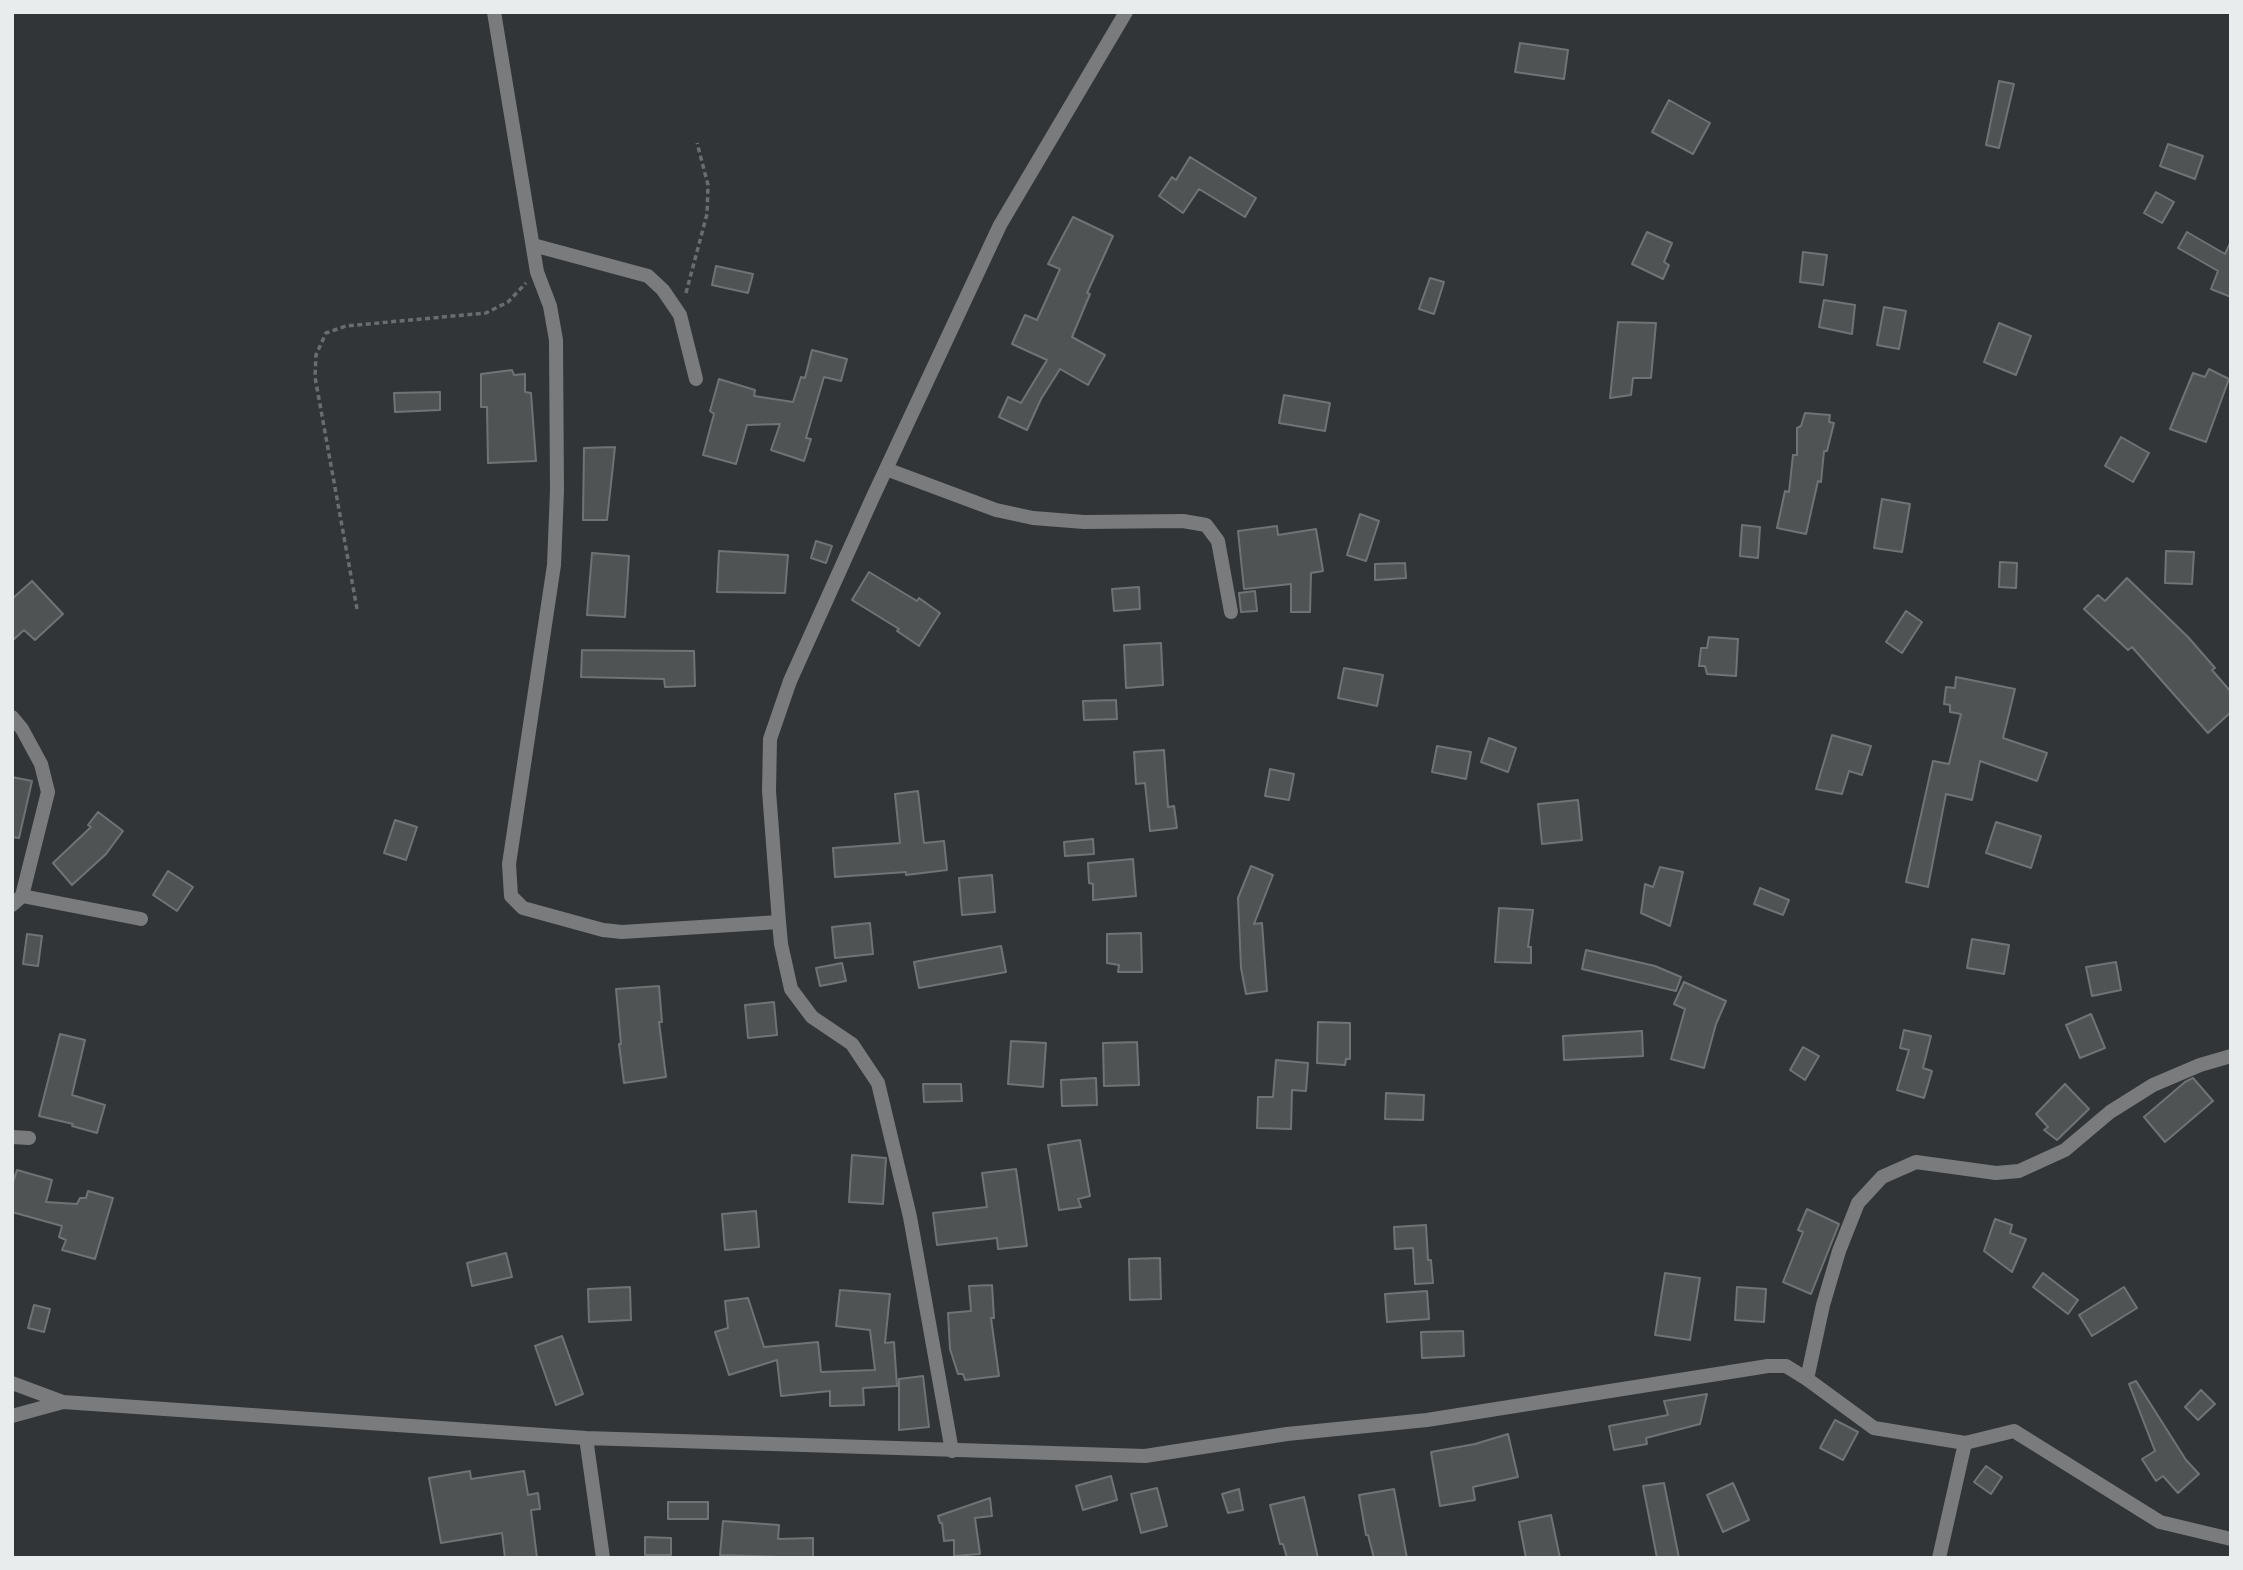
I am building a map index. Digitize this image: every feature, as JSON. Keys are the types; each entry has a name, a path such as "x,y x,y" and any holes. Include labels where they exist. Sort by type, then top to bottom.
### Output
{"street":[{"path":"494,12 537,272 550,306 556,340 554,565 509,864 511,896 523,908 603,930 622,932 779,922"},
{"path":"952,1451 910,1217 878,1083 852,1044 812,1017 791,989 779,922 769,791 770,739 790,681 1000,225 1126,12"},
{"path":"533,245 648,276 663,290 680,315 696,379"},
{"path":"886,469 996,510 1033,518 1084,522 1183,521 1206,525 1218,541 1231,612"},
{"path":"12,717 22,729 41,764 48,792 17,901 141,919"},
{"path":"1807,1379 1823,1305 1839,1251 1858,1203 1882,1177 1916,1162 1996,1173 2020,1171 2065,1150 2110,1112 2153,1085 2200,1065 2231,1056"},
{"path":"12,1137 29,1138"},
{"path":"12,1383 63,1402 586,1438 1145,1456 1287,1434 1427,1420 1768,1366 1786,1366 1874,1428 1965,1443 2014,1431 2160,1522 2231,1539"},
{"path":"12,1416 63,1402"},
{"path":"586,1438 603,1558"},
{"path":"1940,1558 1965,1443"}],"path":[{"path":"680,315 706,214 708,185 697,144"},
{"path":"357,609 315,377 316,355 326,333 345,326 486,313 508,302 537,272"}],"building":[{"path":"1520,43 1568,50 1564,79 1515,72"},
{"path":"1999,81 2014,84 1999,148 1986,145"},
{"path":"1669,100 1710,123 1693,154 1652,132"},
{"path":"2168,144 2203,156 2195,179 2160,166"},
{"path":"1190,157 1256,198 1245,217 1199,189 1183,213 1159,196 1172,177 1176,180"},
{"path":"2156,192 2174,202 2162,223 2144,213"},
{"path":"1073,217 1113,236 1087,293 1090,294 1072,337 1105,355 1088,385 1060,369 1041,399 1027,430 999,417 1008,397 1021,403 1047,360 1012,344 1025,315 1037,320 1060,269 1048,264"},
{"path":"1647,232 1672,243 1664,262 1669,265 1663,279 1632,264"},
{"path":"2187,232 2225,254 2231,241 2231,297 2211,289 2218,271 2178,248"},
{"path":"1803,252 1827,255 1823,285 1800,282"},
{"path":"716,266 753,274 748,293 712,285"},
{"path":"1430,278 1444,282 1434,314 1419,309"},
{"path":"1824,300 1855,305 1852,334 1819,327"},
{"path":"1884,307 1906,311 1899,349 1877,345"},
{"path":"1618,322 1656,323 1651,378 1633,378 1631,395 1610,398"},
{"path":"1999,323 2031,336 2016,375 1984,362"},
{"path":"812,350 847,359 841,381 824,377 806,438 811,439 804,461 771,450 780,424 747,425 736,464 703,455 714,414 710,411 719,379 755,390 754,396 793,402 801,377 805,378"},
{"path":"2209,369 2229,379 2206,442 2170,429 2193,373 2205,377"},
{"path":"512,370 514,375 525,374 525,392 531,393 536,461 488,463 487,407 481,407 481,374"},
{"path":"440,392 440,410 395,412 394,393"},
{"path":"1284,395 1330,403 1325,431 1279,423"},
{"path":"1805,413 1830,415 1829,422 1834,423 1827,451 1824,451 1821,482 1818,481 1806,534 1777,528 1785,491 1789,492 1793,455 1797,455 1797,428 1801,426"},
{"path":"2121,437 2149,453 2133,482 2105,466"},
{"path":"615,447 607,520 583,520 584,448"},
{"path":"1882,499 1910,504 1902,552 1874,548"},
{"path":"1360,514 1379,521 1366,561 1347,555"},
{"path":"1742,525 1760,527 1758,558 1740,556"},
{"path":"1277,526 1278,535 1316,529 1323,571 1311,573 1310,612 1291,612 1291,584 1244,589 1238,531"},
{"path":"816,541 832,546 826,563 811,558"},
{"path":"719,551 788,555 785,593 717,592"},
{"path":"2166,551 2194,552 2192,584 2165,583"},
{"path":"592,553 629,556 625,617 587,615"},
{"path":"2000,562 2017,563 2016,588 1999,587"},
{"path":"1405,563 1406,578 1375,580 1375,564"},
{"path":"869,572 917,601 919,598 940,613 919,646 897,631 899,629 852,600"},
{"path":"2127,578 2188,637 2215,668 2212,670 2231,692 2231,712 2208,733 2132,647 2128,650 2084,609 2098,595 2105,601"},
{"path":"32,581 63,614 35,640 24,630 12,641 12,599"},
{"path":"1139,587 1140,609 1114,611 1112,589"},
{"path":"1255,591 1257,611 1241,612 1239,593"},
{"path":"1906,611 1922,622 1902,653 1886,642"},
{"path":"1709,637 1738,639 1736,676 1707,674 1705,666 1699,666 1701,648 1707,648"},
{"path":"1161,643 1163,685 1126,688 1124,645"},
{"path":"582,650 694,651 695,686 665,687 664,679 581,677"},
{"path":"1344,668 1383,675 1377,706 1338,698"},
{"path":"1956,677 2015,689 2003,738 2047,753 2037,781 1980,761 1972,800 1946,794 1928,887 1906,882 1933,761 1949,764 1961,714 1950,712 1950,705 1944,704 1946,687 1955,688"},
{"path":"1116,700 1117,719 1084,720 1083,701"},
{"path":"1832,735 1871,746 1862,775 1849,771 1842,794 1816,789"},
{"path":"1489,738 1516,748 1508,772 1481,762"},
{"path":"1437,746 1471,752 1466,779 1432,772"},
{"path":"1164,750 1168,807 1174,806 1177,828 1150,831 1145,783 1136,784 1134,752"},
{"path":"1270,769 1294,774 1289,800 1265,796"},
{"path":"12,777 32,781 19,838 12,837"},
{"path":"918,791 924,843 944,841 947,870 906,875 906,872 835,877 833,848 900,843 895,794"},
{"path":"1578,800 1582,840 1542,844 1538,804"},
{"path":"98,812 123,831 106,854 72,885 53,863 91,827 88,825"},
{"path":"395,820 417,827 406,860 384,853"},
{"path":"1996,822 2041,836 2031,868 1986,853"},
{"path":"1093,839 1094,854 1065,856 1064,842"},
{"path":"1133,859 1136,896 1093,900 1093,884 1089,883 1088,863"},
{"path":"1251,866 1273,875 1254,924 1262,923 1267,991 1246,994 1241,968 1238,898"},
{"path":"1660,867 1683,872 1670,926 1641,913 1645,884 1653,887"},
{"path":"168,871 193,887 177,911 153,895"},
{"path":"992,875 995,912 962,915 959,878"},
{"path":"1760,888 1789,900 1783,915 1754,904"},
{"path":"1499,908 1533,910 1528,947 1531,947 1531,963 1495,962"},
{"path":"870,923 873,954 835,958 832,927"},
{"path":"1141,933 1142,972 1118,972 1119,965 1107,963 1107,934"},
{"path":"27,934 42,936 38,966 23,964"},
{"path":"1972,939 2009,945 2004,974 1967,968"},
{"path":"1001,946 1006,972 919,988 914,962"},
{"path":"1586,950 1655,966 1681,977 1676,991 1582,969"},
{"path":"2116,962 2121,990 2092,996 2086,967"},
{"path":"842,963 846,981 820,986 816,968"},
{"path":"1684,982 1726,1001 1716,1024 1704,1068 1671,1059 1685,1009 1674,1004"},
{"path":"659,986 662,1022 659,1022 666,1077 624,1083 616,989"},
{"path":"774,1002 777,1035 748,1038 745,1005"},
{"path":"2091,1014 2105,1048 2080,1058 2066,1025"},
{"path":"1318,1022 1350,1023 1350,1059 1346,1059 1345,1065 1317,1063"},
{"path":"1904,1030 1931,1036 1923,1068 1932,1071 1924,1098 1897,1090 1909,1050 1900,1048"},
{"path":"1642,1031 1643,1056 1564,1060 1563,1036"},
{"path":"60,1034 85,1040 72,1095 105,1105 97,1133 39,1116"},
{"path":"1011,1041 1046,1043 1043,1087 1008,1084"},
{"path":"1137,1042 1139,1085 1104,1086 1103,1043"},
{"path":"1803,1047 1819,1056 1805,1080 1790,1070"},
{"path":"1276,1060 1308,1063 1306,1091 1292,1090 1291,1129 1257,1128 1258,1097 1273,1097"},
{"path":"1096,1078 1097,1105 1062,1106 1061,1080"},
{"path":"2193,1078 2213,1101 2165,1142 2144,1117"},
{"path":"923,1084 961,1084 962,1101 924,1102"},
{"path":"2065,1084 2089,1109 2057,1140 2044,1130 2048,1127 2036,1114"},
{"path":"1386,1093 1424,1095 1423,1120 1385,1119"},
{"path":"1080,1140 1090,1196 1078,1199 1081,1207 1059,1210 1048,1145"},
{"path":"852,1155 886,1158 883,1204 849,1202"},
{"path":"1016,1169 1027,1246 998,1249 997,1238 937,1245 933,1213 987,1207 982,1173"},
{"path":"17,1170 52,1180 46,1202 77,1204 80,1198 86,1198 88,1191 113,1198 95,1259 62,1250 66,1240 59,1237 62,1226 12,1212 12,1185"},
{"path":"1807,1209 1839,1224 1811,1294 1783,1282 1803,1232 1798,1230"},
{"path":"756,1211 759,1247 725,1250 722,1214"},
{"path":"1995,1219 2012,1225 2010,1233 2026,1239 2012,1272 1984,1251"},
{"path":"1426,1225 1428,1260 1431,1260 1433,1283 1415,1284 1413,1248 1395,1249 1394,1227"},
{"path":"506,1253 512,1277 472,1286 467,1263"},
{"path":"1160,1258 1161,1299 1130,1300 1129,1259"},
{"path":"1665,1273 1700,1278 1690,1340 1655,1335"},
{"path":"2043,1273 2078,1300 2068,1314 2033,1287"},
{"path":"992,1285 994,1318 991,1318 999,1376 965,1380 963,1374 958,1374 950,1349 948,1313 971,1311 969,1286"},
{"path":"630,1287 631,1320 589,1322 588,1289"},
{"path":"1737,1287 1766,1289 1764,1322 1735,1320"},
{"path":"2124,1287 2137,1308 2092,1336 2079,1315"},
{"path":"840,1290 890,1294 885,1343 894,1342 897,1386 863,1388 864,1405 830,1406 830,1391 781,1396 777,1360 729,1375 715,1332 728,1328 725,1301 748,1298 764,1347 818,1342 821,1372 875,1370 870,1330 836,1326"},
{"path":"1427,1291 1429,1319 1387,1322 1385,1294"},
{"path":"34,1305 50,1309 44,1332 28,1328"},
{"path":"1463,1331 1464,1356 1422,1358 1421,1332"},
{"path":"562,1336 583,1394 556,1405 535,1346"},
{"path":"923,1376 929,1427 899,1430 899,1379"},
{"path":"2136,1381 2186,1460 2199,1474 2178,1493 2163,1476 2156,1481 2142,1459 2155,1451 2129,1384"},
{"path":"2201,1390 2215,1404 2198,1420 2185,1407"},
{"path":"1707,1394 1700,1424 1646,1438 1647,1444 1614,1450 1609,1426 1668,1415 1664,1401"},
{"path":"1835,1420 1858,1432 1843,1460 1820,1448"},
{"path":"1508,1434 1518,1477 1473,1487 1475,1500 1440,1506 1431,1452 1475,1444"},
{"path":"1986,1466 2002,1477 1991,1494 1974,1482"},
{"path":"470,1471 471,1479 524,1471 528,1495 538,1493 540,1509 531,1510 537,1558 505,1558 502,1533 441,1543 429,1478"},
{"path":"1111,1476 1117,1500 1083,1510 1076,1486"},
{"path":"1664,1483 1679,1558 1657,1558 1643,1486"},
{"path":"1733,1483 1749,1520 1723,1532 1707,1495"},
{"path":"1157,1488 1167,1526 1141,1533 1131,1494"},
{"path":"1239,1489 1243,1510 1228,1513 1222,1494"},
{"path":"1394,1489 1407,1558 1374,1558 1366,1535 1359,1495"},
{"path":"1304,1497 1318,1558 1287,1558 1283,1544 1280,1544 1270,1505"},
{"path":"990,1498 992,1516 975,1518 980,1554 954,1556 954,1540 944,1541 942,1523 938,1516"},
{"path":"668,1502 708,1502 708,1519 668,1519"},
{"path":"1551,1515 1560,1558 1526,1558 1519,1522"},
{"path":"723,1521 779,1525 778,1539 813,1538 813,1558 720,1555"},
{"path":"645,1537 671,1538 671,1555 645,1555"}]}
